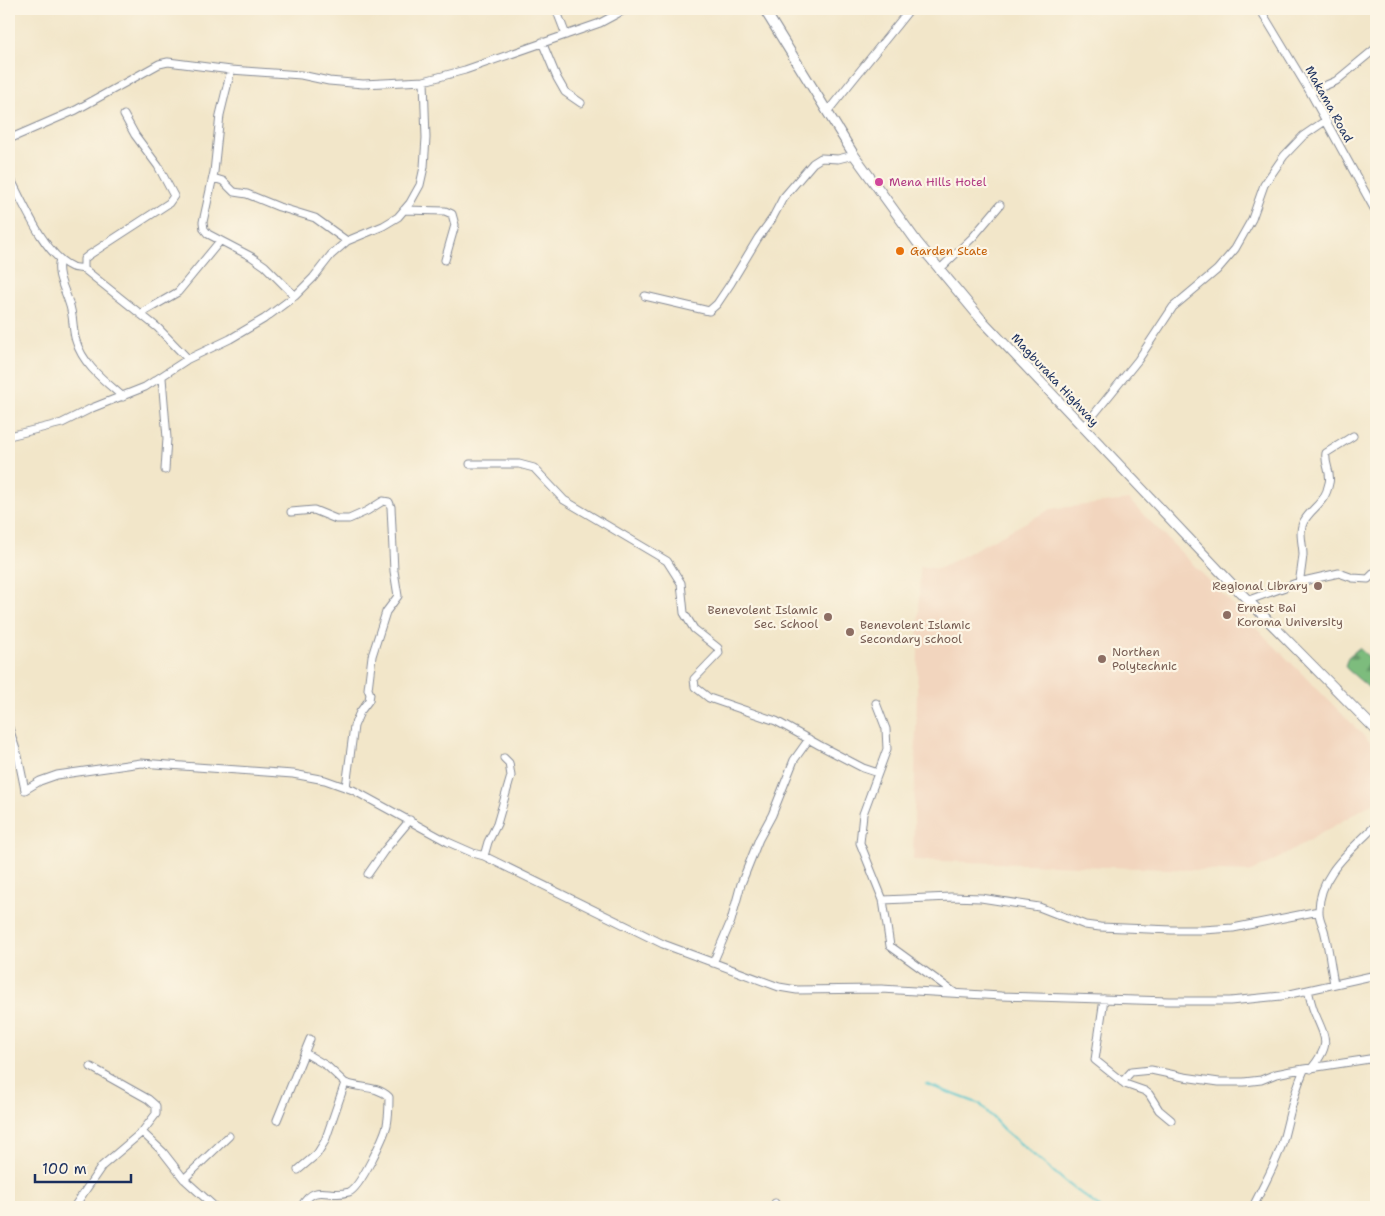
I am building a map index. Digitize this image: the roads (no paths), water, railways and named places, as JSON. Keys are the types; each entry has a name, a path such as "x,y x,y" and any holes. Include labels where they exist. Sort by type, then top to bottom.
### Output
{"main road":[{"name":"Magburaka Highway","path":"764,9 854,156 917,242 981,319 1083,428 1376,730"}],"street":[{"path":"556,9 566,35"},
{"path":"9,139 76,110 159,64 168,62 231,70 301,75 329,81 363,84 424,81 465,70 600,23 626,9"},
{"path":"827,112 910,9"},
{"name":"Makama Road","path":"1260,9 1310,92 1376,212"},
{"path":"542,42 563,88 581,103"},
{"path":"1310,92 1336,81 1376,48"},
{"path":"231,70 220,115 213,178 203,222 204,229 208,234 265,266 295,296"},
{"path":"9,436 62,423 92,408 146,387 162,378 188,359 230,339 264,319 295,296 313,278 331,255 347,241 383,226 398,217 420,185 424,167 426,138 424,81"},
{"path":"84,269 84,259 169,203 174,196 158,166 124,115"},
{"path":"1083,428 1138,360 1173,307 1217,270 1235,249 1252,219 1264,185 1284,156 1303,136 1325,121"},
{"path":"645,296 709,311 717,304 731,283 758,238 772,220 783,198 813,163 821,158 838,159 854,156"},
{"path":"9,176 47,247 72,267 84,269 158,328 188,359"},
{"path":"213,178 223,181 234,192 247,194 279,207 316,218 347,241"},
{"path":"940,270 973,237 1000,205"},
{"path":"404,210 445,211 452,214 455,225 445,260"},
{"path":"140,314 178,292 220,241"},
{"path":"60,259 58,270 71,308 76,343 92,368 123,397"},
{"path":"162,378 167,438 165,470"},
{"path":"1300,582 1303,557 1301,535 1303,522 1325,496 1330,480 1325,458 1326,454 1353,436"},
{"path":"470,464 519,464 534,468 564,500 667,561 681,584 684,613 694,629 718,648 719,653 694,678 694,687 709,698 776,720 863,768 878,773"},
{"path":"290,512 314,510 336,520 349,519 383,500 389,502 391,507 394,571 398,596 386,612 372,656 368,689 370,694 369,700 360,712 354,726 346,787"},
{"path":"1249,600 1300,582 1338,573 1353,578 1368,579 1376,571"},
{"path":"876,703 886,729 887,750 863,814 860,843 883,900 890,946 955,993"},
{"path":"9,728 18,756 25,790 40,781 56,775 141,763 294,774 325,780 346,787 448,842 484,856 663,944 778,987 797,990 881,989 1104,999 1230,1001 1259,1000 1376,975"},
{"path":"713,962 731,921 741,884 759,839 772,815 794,760 809,739"},
{"path":"484,856 488,842 497,824 511,776 509,763 504,758"},
{"path":"368,874 410,820"},
{"path":"1334,984 1327,940 1319,912 1325,884 1331,872 1376,826"},
{"path":"883,900 951,897 981,898 1032,906 1085,925 1172,930 1233,928 1319,912"},
{"path":"1253,1207 1273,1169 1282,1145 1296,1088 1324,1049 1325,1038 1314,1014 1308,990"},
{"path":"1104,999 1095,1060 1122,1082 1149,1094 1159,1110 1171,1120"},
{"path":"276,1120 310,1039"},
{"path":"301,1207 307,1197 316,1192 349,1192 356,1188 373,1158 386,1127 389,1113 389,1097 382,1092 371,1087 357,1087 345,1082 327,1066 305,1053"},
{"path":"1122,1082 1131,1072 1159,1070 1184,1078 1231,1083 1261,1080 1276,1074 1376,1058"},
{"path":"74,1207 102,1166 142,1132 156,1114 156,1106 148,1099 91,1067"},
{"path":"298,1170 317,1154 325,1141 345,1082"},
{"path":"142,1132 168,1158 184,1179 215,1207"},
{"path":"184,1179 230,1136"}],"waterway":[{"path":"926,1084 980,1104 1003,1129 1067,1183 1099,1207"}],"place":[{"name":"Mena Hills Hotel","path":"879,182"},
{"name":"Garden State","path":"900,251"},
{"name":"Regional Library","path":"1318,586"},
{"name":"Ernest Bai Koroma University","path":"1227,615"},
{"name":"Benevolent Islamic Sec. School","path":"828,617"},
{"name":"Benevolent Islamic Secondary school","path":"850,632"},
{"name":"Northen Polytechnic","path":"1102,659"}]}
